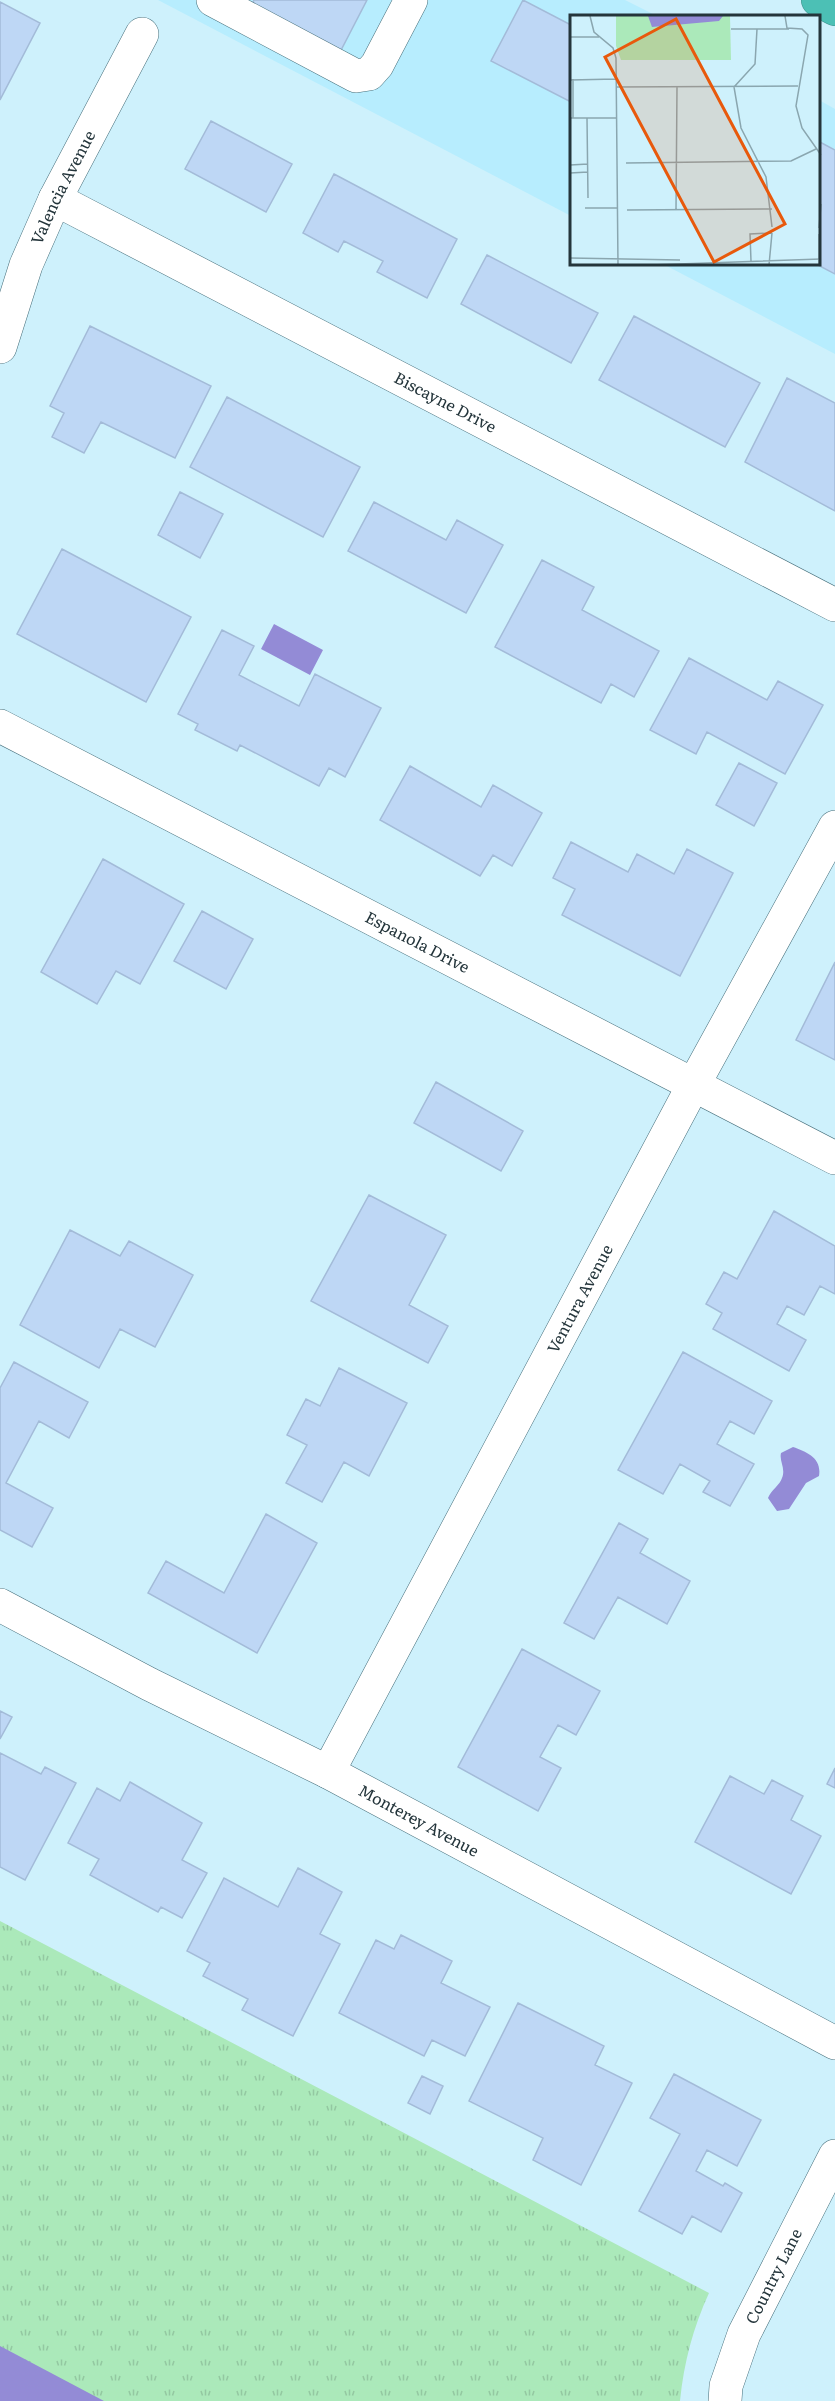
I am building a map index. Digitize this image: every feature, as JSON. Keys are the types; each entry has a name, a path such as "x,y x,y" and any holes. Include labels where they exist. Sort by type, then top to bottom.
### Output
{"highway":[{"path":"818,0 835,9"}],"street":[{"path":"213,0 356,76 369,74 377,65 411,0"},
{"name":"Valencia Avenue","path":"0,347 26,265 55,199 142,34"},
{"name":"Biscayne Drive","path":"55,199 835,605"},
{"name":"Espanola Drive","path":"0,726 835,1158"},
{"name":"Ventura Avenue","path":"328,1772 694,1084 835,827"},
{"name":"Monterey Avenue","path":"0,1605 148,1684 328,1772 835,2043"},
{"name":"Country Lane","path":"725,2401 726,2386 744,2334 835,2156"}],"shaded area":[{"path":"158,0 625,0 655,15 570,15 570,215"},
{"path":"820,101 835,109 835,354 667,266 820,266"},
{"path":"274,624 323,650 310,675 261,649"},
{"path":"793,1447 816,1460 819,1476 806,1483 789,1509 777,1511 768,1498 782,1478 781,1453"},
{"path":"0,2346 104,2401 0,2401"}],"green space":[{"path":"0,1921 709,2293 690,2346 680,2401 0,2401"}],"building":[{"path":"254,0 367,0 338,56 249,11"},
{"path":"523,0 570,24 570,101 491,61"},
{"path":"0,2 40,23 0,100"},
{"path":"211,121 292,164 266,212 185,169"},
{"path":"820,142 835,150 835,274 820,266"},
{"path":"334,174 457,239 427,298 377,272 383,261 344,241 338,252 303,233"},
{"path":"487,255 598,313 571,363 461,304"},
{"path":"634,316 760,383 725,447 599,380"},
{"path":"90,326 211,386 175,458 101,422 84,453 52,437 64,413 50,406"},
{"path":"787,378 835,403 835,511 745,462"},
{"path":"227,397 360,467 323,537 190,467"},
{"path":"180,492 223,514 200,558 158,535"},
{"path":"374,502 446,540 457,520 503,545 466,613 348,551"},
{"path":"62,549 191,617 146,702 17,634"},
{"path":"542,560 594,587 582,610 659,651 634,697 611,684 601,703 495,647"},
{"path":"222,630 254,646 239,675 299,706 315,674 381,708 345,777 329,768 319,786 240,745 237,751 195,730 198,724 178,714"},
{"path":"689,658 767,700 778,681 823,705 785,774 707,732 696,754 650,730"},
{"path":"739,763 777,783 754,826 716,805"},
{"path":"410,766 481,807 493,785 542,813 512,866 493,855 480,876 380,820"},
{"path":"571,842 628,872 637,854 674,874 687,849 733,873 680,976 562,915 575,889 553,878"},
{"path":"103,859 184,904 140,984 116,971 97,1004 41,972"},
{"path":"202,911 253,939 226,989 174,961"},
{"path":"835,962 835,1060 796,1040"},
{"path":"436,1082 523,1131 501,1171 414,1123"},
{"path":"369,1195 446,1235 409,1305 448,1326 428,1363 311,1301"},
{"path":"774,1211 835,1246 835,1294 820,1286 804,1315 787,1306 777,1324 806,1340 789,1371 713,1329 722,1313 706,1304 724,1272 737,1279"},
{"path":"70,1230 120,1256 129,1241 193,1275 155,1347 120,1329 99,1368 20,1325"},
{"path":"683,1352 772,1401 754,1434 730,1421 717,1444 754,1464 730,1506 703,1492 710,1481 680,1464 663,1494 618,1470"},
{"path":"14,1362 88,1402 69,1438 39,1421 6,1483 53,1508 32,1547 0,1530 0,1388"},
{"path":"339,1368 407,1403 369,1476 344,1462 322,1502 286,1483 307,1445 287,1435 306,1399 320,1406"},
{"path":"266,1514 317,1543 257,1653 148,1593 166,1561 224,1593"},
{"path":"619,1523 648,1539 640,1553 690,1581 667,1624 618,1597 594,1639 564,1623"},
{"path":"522,1649 600,1691 576,1735 558,1725 540,1757 561,1768 538,1811 458,1767"},
{"path":"0,1711 12,1717 0,1739"},
{"path":"0,1753 41,1774 45,1767 76,1783 25,1880 0,1867"},
{"path":"835,1768 835,1788 827,1784"},
{"path":"730,1776 764,1794 772,1780 803,1796 791,1820 821,1836 791,1894 695,1842"},
{"path":"130,1782 202,1823 182,1860 207,1873 182,1918 161,1907 158,1912 90,1875 99,1859 68,1843 97,1788 120,1801"},
{"path":"298,1868 342,1892 320,1934 340,1944 293,2036 242,2010 248,1999 203,1976 210,1963 187,1951 224,1878 278,1907"},
{"path":"401,1935 452,1961 441,1983 490,2007 465,2056 432,2040 424,2056 339,2013 376,1940 394,1949"},
{"path":"518,2003 604,2046 595,2065 632,2083 581,2185 533,2160 543,2138 469,2101"},
{"path":"674,2074 761,2120 737,2166 707,2150 696,2171 723,2186 725,2183 742,2193 721,2232 692,2216 682,2234 639,2211 680,2134 650,2118"},
{"path":"422,2076 443,2086 430,2114 408,2103"}]}
